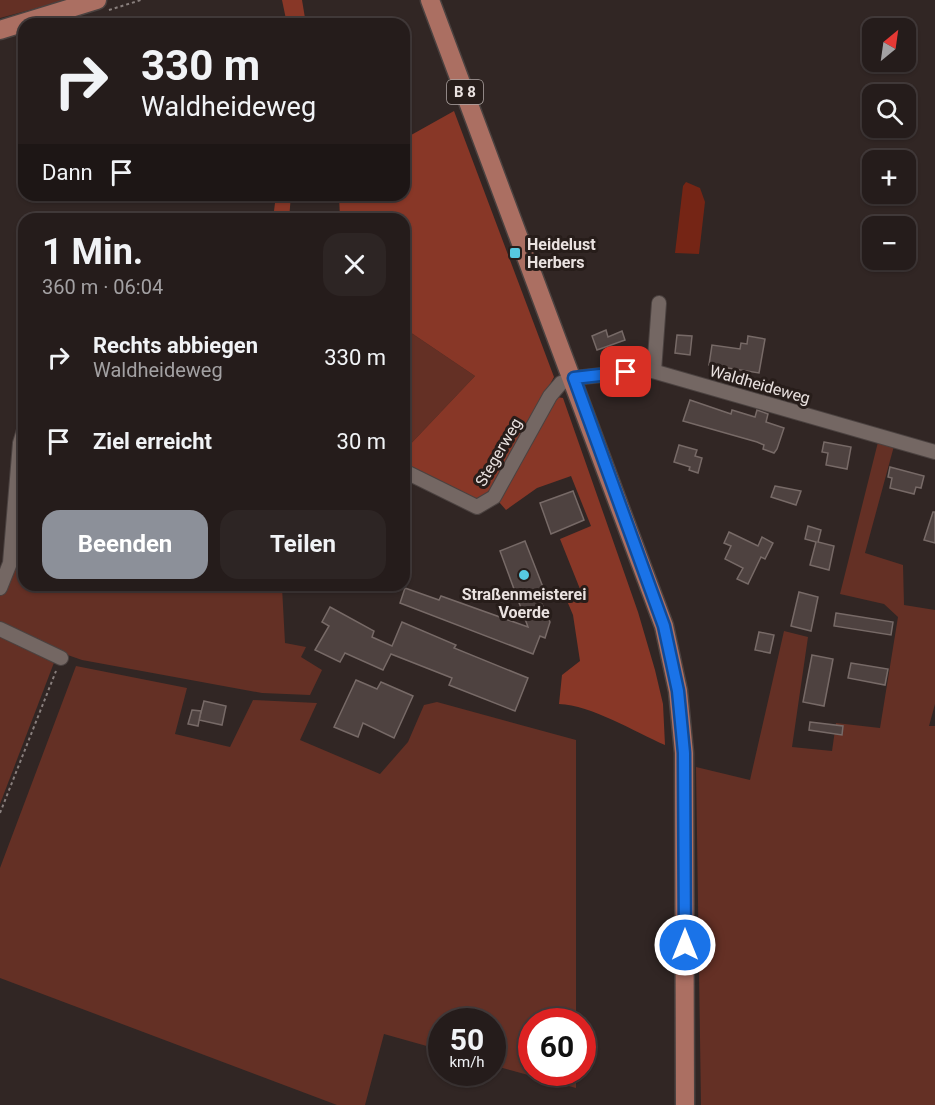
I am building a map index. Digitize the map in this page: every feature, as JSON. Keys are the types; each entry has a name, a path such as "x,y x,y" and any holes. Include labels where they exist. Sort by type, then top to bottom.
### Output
{"main road":[{"path":"39,18 97,0"},
{"name":"B 8","path":"430,0 574,378 664,626 678,691 684,753 686,1105"},
{"path":"0,30 18,24"}],"street":[{"path":"654,371 659,303"},
{"name":"Waldheideweg","path":"574,378 654,371 935,453"},
{"name":"Stegerweg","path":"410,474 477,507 494,497 550,396 561,383 574,378"},
{"path":"0,588 10,563 18,467"},
{"path":"0,629 62,658"}],"path":[{"path":"0,813 62,658"}],"shaded area":[{"path":"0,0 67,0 0,18"},
{"path":"282,0 302,0 305,18 286,18"},
{"path":"454,111 554,377 492,488 481,498 472,499 410,468 410,445 475,376 410,332 410,213 340,213 339,201 410,201 410,136"},
{"path":"686,182 700,188 705,202 699,254 675,253 683,186"},
{"path":"275,201 290,201 290,213 274,213"},
{"path":"410,332 475,376 410,445"},
{"path":"557,397 563,398 638,612 663,704 665,745 599,714 559,704 562,675 580,661 573,615 565,596 580,589 560,539 591,526 571,476 537,488 506,510 499,502"},
{"path":"878,442 894,446 865,553 903,565 904,605 935,610 935,704 929,726 935,726 935,1105 701,1105 696,767 750,780 784,631 808,637 792,747 832,751 836,723 880,728 898,617 884,604 840,594"},
{"path":"18,504 18,591 282,591 285,643 306,647 301,657 322,670 310,695 262,693 82,660 39,645 0,624 0,596 6,586"},
{"path":"0,633 55,660 0,804"},
{"path":"76,666 187,688 175,734 230,747 253,700 317,703 300,740 380,774 408,742 424,705 437,702 576,740 576,1008 518,1008 518,1072 506,1069 506,1008 428,1008 428,1046 384,1034 365,1105 337,1105 0,978 0,868"}],"building":[{"path":"606,330 608,337 622,331 625,340 597,350 592,336"},
{"path":"677,335 692,336 690,355 675,353"},
{"path":"748,336 765,339 759,373 709,365 712,345 740,349 741,343 747,344"},
{"path":"690,400 731,414 732,410 755,417 757,410 768,414 766,422 784,428 777,449 774,453 763,449 764,445 757,442 683,421"},
{"path":"824,442 851,447 847,469 826,465 828,453 822,452"},
{"path":"679,445 697,450 695,456 702,458 698,473 689,470 690,467 674,462"},
{"path":"890,467 924,476 921,488 916,487 914,494 890,488 892,478 888,477"},
{"path":"775,486 801,491 796,505 771,497"},
{"path":"573,491 584,520 551,534 540,503"},
{"path":"933,512 935,512 935,543 924,540"},
{"path":"808,526 821,530 818,542 834,546 829,570 810,565 816,542 805,539"},
{"path":"729,532 758,546 762,537 773,543 765,559 761,557 748,584 737,579 743,568 725,559 731,546 724,543"},
{"path":"525,541 548,600 541,602 550,622 545,638 540,636 533,654 400,603 404,591 410,590 439,600 441,596 528,627 500,551"},
{"path":"799,592 818,597 811,631 791,626"},
{"path":"330,607 374,631 372,637 392,646 402,622 456,645 454,648 528,678 515,711 449,685 452,678 391,654 383,670 345,653 340,662 315,650 329,626 322,622"},
{"path":"836,613 893,622 891,635 834,626"},
{"path":"759,632 774,635 770,653 755,650"},
{"path":"812,655 833,659 824,706 803,702"},
{"path":"851,663 888,669 885,685 848,678"},
{"path":"356,680 377,689 381,682 413,696 394,738 363,723 358,737 334,727"},
{"path":"204,701 226,706 222,725 199,720"},
{"path":"192,710 201,711 198,726 188,724"},
{"path":"810,722 843,726 842,735 809,730"}],"place":[{"name":"Heidelust Herbers","path":"515,253"},
{"name":"Straßenmeisterei Voerde","path":"524,575"}],"route":[{"path":"626,372 574,378 664,626 678,691 684,753 685,945"}]}
